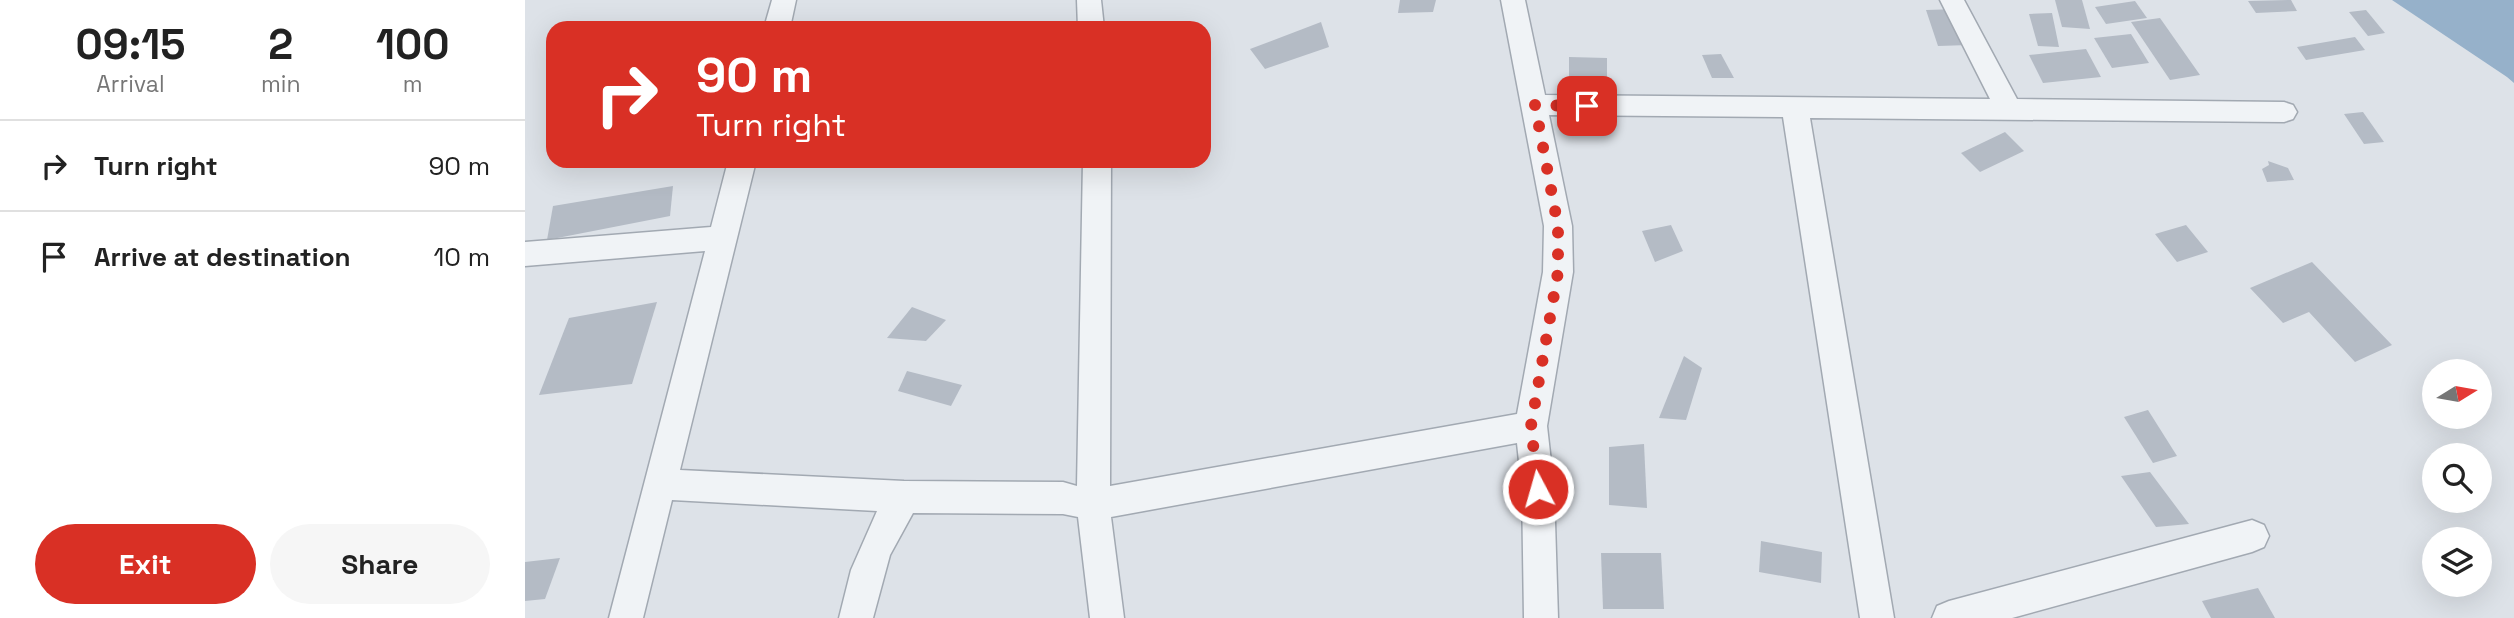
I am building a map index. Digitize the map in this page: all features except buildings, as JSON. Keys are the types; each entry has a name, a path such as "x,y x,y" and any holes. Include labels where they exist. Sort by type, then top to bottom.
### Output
{"street":[{"path":"779,21 784,0"},
{"path":"1089,0 1090,21"},
{"path":"1513,0 1558,226 1558,272 1531,426 1538,489 1541,618"},
{"path":"1952,0 2009,110"},
{"path":"1535,105 2284,113"},
{"path":"1795,108 1877,618"},
{"path":"626,618 740,168"},
{"path":"1097,168 1093,505 1107,618"},
{"path":"525,254 722,238"},
{"path":"660,484 904,497 1063,498 1093,505 1531,426"},
{"path":"856,618 871,556 883,528 904,497"},
{"path":"1949,618 2252,536"}],"water":[{"path":"2392,0 2514,0 2514,83 2507,77"}],"route":[{"path":"1538,489 1531,426 1558,272 1558,226 1535,105 1587,106"}]}
